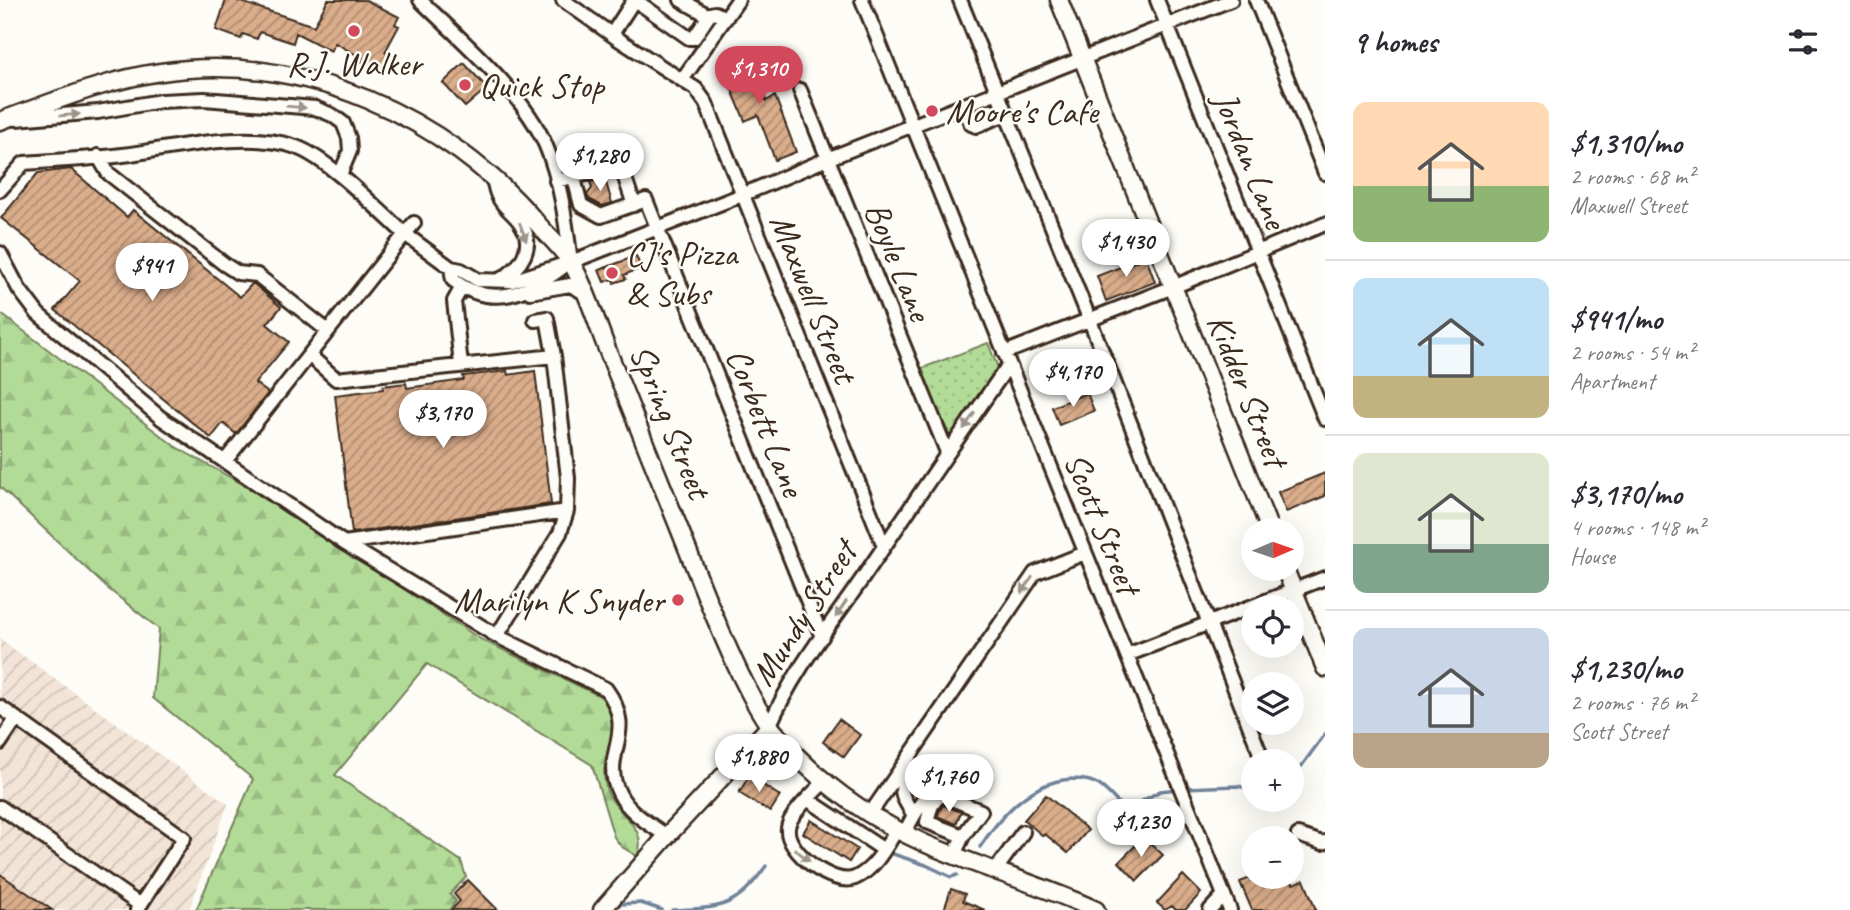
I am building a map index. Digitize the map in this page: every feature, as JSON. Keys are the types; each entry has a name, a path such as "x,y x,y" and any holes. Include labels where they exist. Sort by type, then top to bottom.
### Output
{"main road":[{"name":"Kidder Street","path":"1059,0 1265,518"},
{"name":"Spring Street","path":"1,121 88,89 165,71 204,69 269,72 360,96 405,116 470,157 519,202 571,262 730,653 769,727 846,800 870,814 964,859 1096,910"},
{"path":"1290,581 1325,668"},
{"name":"Mundy Street","path":"602,910 769,727"}],"street":[{"path":"420,0 524,108 547,147 566,223 571,262"},
{"name":"Maxwell Street","path":"563,0 696,89 706,103 884,546"},
{"path":"612,34 635,0 689,38 694,38 709,16 715,13 726,18"},
{"path":"681,0 709,16"},
{"path":"682,80 738,0"},
{"name":"Scott Street","path":"862,0 1230,910"},
{"path":"960,0 993,95 1089,318 1258,749"},
{"name":"Jordan Lane","path":"1157,0 1325,419"},
{"path":"450,268 461,270 478,280 495,282 512,281 571,262 1231,0"},
{"path":"1256,0 1325,173"},
{"name":"Boyle Lane","path":"800,90 947,453"},
{"path":"1,121 98,112 161,101 204,99 315,108 343,123 349,138 350,151 340,175"},
{"path":"964,106 971,124 976,126 1002,115"},
{"path":"0,190 24,163 128,154 211,141 269,141 298,148 340,175 410,229 450,268 453,280 461,287 479,295 500,297 570,285 585,293"},
{"path":"98,156 108,173 224,264 238,273 257,275 328,331"},
{"path":"556,181 621,166 634,205 601,216 581,205 574,178"},
{"path":"492,176 498,198 523,226 527,240 523,261 517,269 495,282"},
{"name":"Corbett Lane","path":"634,205 646,200 822,637"},
{"path":"1006,359 1089,318 1325,223"},
{"path":"225,461 410,229"},
{"path":"0,253 19,289 38,314 161,418 344,543 497,636 606,689 615,701 620,721 613,769 615,784 626,804 645,822 667,836"},
{"path":"519,293 571,262"},
{"path":"461,287 454,301 461,365"},
{"path":"497,636 560,533 567,511 568,478 554,356 547,318 535,320"},
{"path":"309,355 336,379 554,356"},
{"name":"Mundy Street","path":"769,727 780,702 947,453 1006,359"},
{"path":"344,543 567,511"},
{"path":"870,814 901,775 1035,573 1084,553"},
{"path":"1127,656 1325,578"},
{"path":"0,707 184,838 138,907 0,807"},
{"path":"0,743 16,719"},
{"path":"901,775 901,796 913,814"},
{"path":"825,781 807,799 787,827 789,843 796,853 831,876 852,880 867,871 921,806 927,793 923,786 901,775"},
{"path":"807,799 884,850"},
{"path":"995,871 1023,832"},
{"path":"962,836 964,859"},
{"path":"1304,837 1324,845"},
{"path":"1210,910 1224,895"}],"shaded area":[{"path":"0,639 228,804 189,910 0,910"}],"green space":[{"path":"0,313 176,447 242,484 482,640 602,697 613,723 605,765 607,791 639,837 637,856 622,847 614,837 592,765 427,664 335,775 461,861 466,877 450,894 456,901 449,910 196,910 253,779 153,698 159,629 106,587 0,487"},
{"path":"988,343 998,368 951,437 938,424 917,370"}],"building":[{"name":"R.J. Walker","path":"226,0 235,0 314,26 328,0 366,0 399,17 395,24 399,26 385,52 391,55 384,68 374,63 372,67 360,61 362,58 335,43 331,51 296,33 293,43 260,32 257,39 243,34 241,39 216,30"},
{"path":"748,55 766,101 775,96 796,152 775,160 758,115 745,121 722,66"},
{"name":"Quick Stop","path":"464,63 487,88 465,107 443,83"},
{"path":"71,169 127,217 133,210 240,297 253,283 281,307 267,324 289,342 255,383 268,393 236,434 223,423 211,438 55,310 80,281 1,218 38,173"},
{"path":"605,179 612,203 602,206 587,195 592,188 590,182"},
{"path":"636,256 641,268 624,275 626,279 614,283 613,279 604,282 599,270"},
{"path":"1146,257 1155,282 1106,301 1097,276"},
{"path":"507,371 508,375 535,371 551,504 352,533 335,395 406,383 407,388 464,380 463,376"},
{"path":"1087,393 1094,411 1059,425 1052,407"},
{"path":"1325,473 1325,496 1286,512 1278,492"},
{"path":"839,719 860,735 844,757 823,742"},
{"path":"749,776 780,796 770,812 739,793"},
{"path":"1046,795 1088,830 1068,853 1024,820"},
{"path":"943,805 961,812 956,824 937,816"},
{"path":"811,820 857,849 849,862 803,833"},
{"path":"1144,837 1163,855 1137,881 1119,862"},
{"path":"0,874 52,910 0,910"},
{"path":"1183,875 1201,893 1185,910 1176,910 1172,906 1165,910 1157,903"},
{"path":"468,880 498,910 451,910 460,901 454,894"},
{"path":"1304,880 1316,910 1252,910 1243,889 1304,889"},
{"path":"951,889 965,894 963,901 985,910 944,910"}],"waterway":[{"path":"1304,763 1325,734"},
{"path":"980,847 1019,801 1058,781 1076,779 1093,782 1123,808 1135,805 1160,791 1178,789"},
{"path":"1185,788 1241,787"},
{"path":"893,854 951,877 957,875"},
{"path":"672,910 704,908 726,903 746,890 766,866"},
{"path":"614,910 620,904 641,903 662,910"}],"place":[{"name":"R.J. Walker","path":"354,31"},
{"name":"Quick Stop","path":"465,85"},
{"name":"Moore's Cafe","path":"932,111"},
{"name":"CJ's Pizza & Subs","path":"612,273"},
{"name":"Marilyn K Snyder","path":"678,600"}]}
